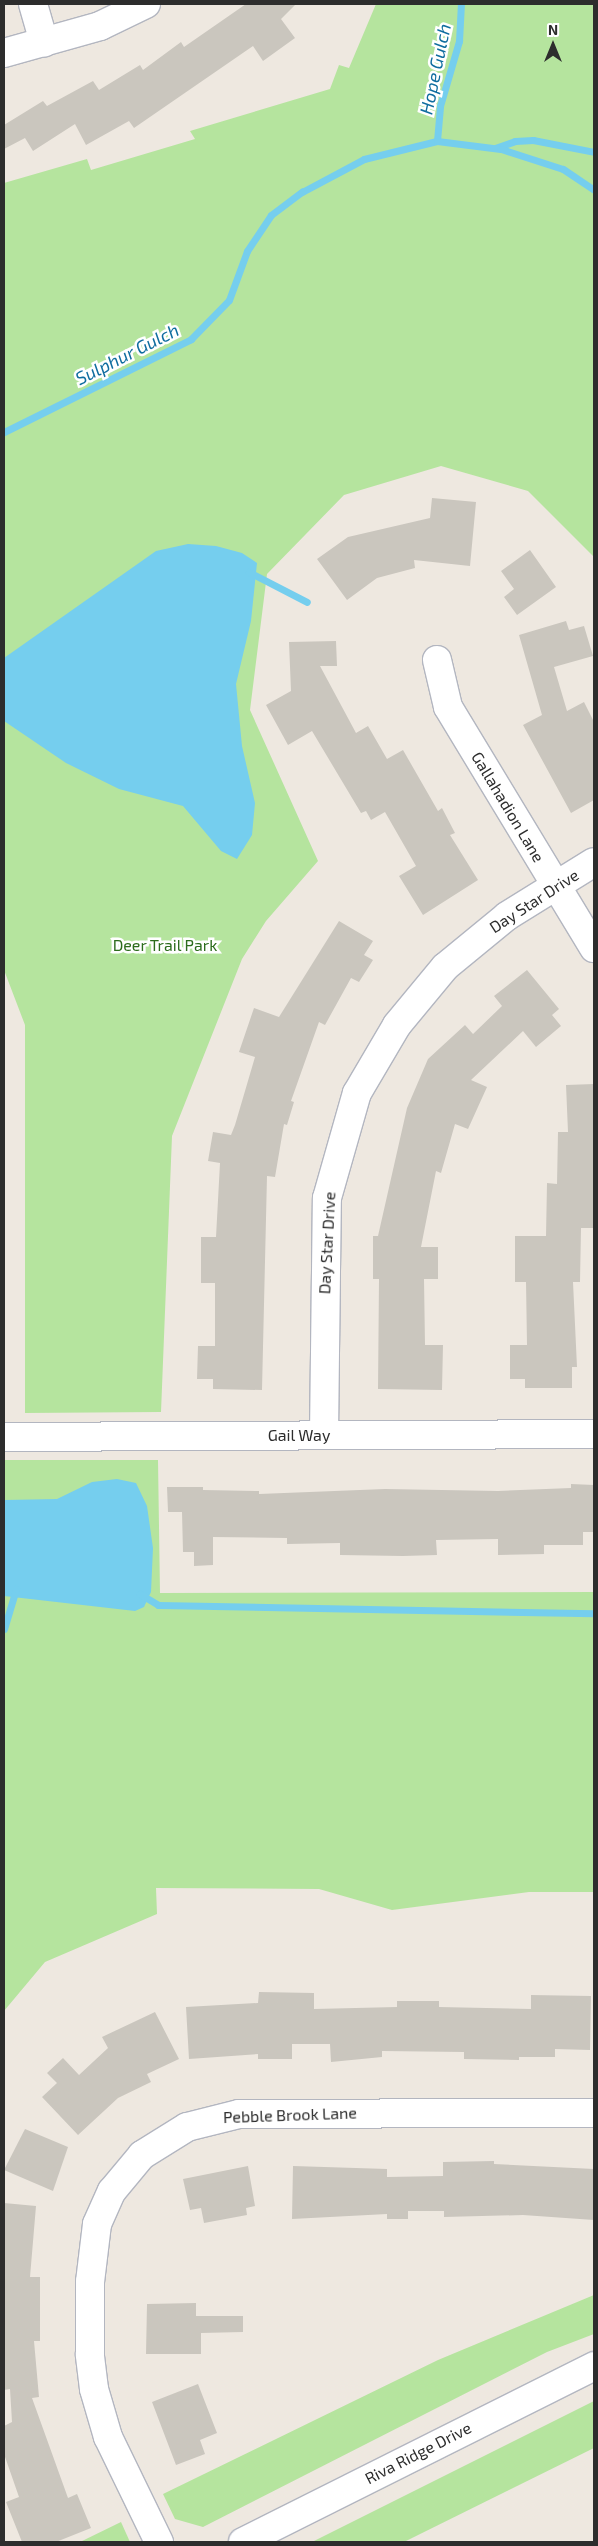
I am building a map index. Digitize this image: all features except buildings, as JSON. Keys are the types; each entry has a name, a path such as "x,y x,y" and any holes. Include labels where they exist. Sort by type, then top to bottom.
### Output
{"street":[{"path":"33,4 44,42"},
{"path":"4,53 100,26 146,4"},
{"name":"Gallahadion Lane","path":"437,660 448,707 594,948"},
{"name":"Day Star Drive","path":"324,1435 326,1206 336,1154 357,1093 384,1044 432,981 476,940 556,885 594,862"},
{"name":"Gail Way","path":"4,1436 594,1434"},
{"name":"Pebble Brook Lane","path":"159,2542 108,2437 94,2389 90,2354 90,2282 97,2224 112,2191 142,2155 187,2127 239,2114 594,2113"},
{"name":"Riva Ridge Drive","path":"243,2542 594,2366"}],"green space":[{"name":"Deer Trail Park","path":"376,4 594,4 594,557 528,491 441,466 344,495 267,574 250,710 318,861 266,921 242,959 172,1136 161,1412 25,1413 25,1025 4,970 4,183 87,159 91,170 195,139 190,131 330,89 339,65 349,68"},
{"path":"4,1460 158,1460 160,1593 594,1592 594,1892 529,1892 392,1910 319,1889 156,1888 157,1914 45,1962 4,2011"},
{"path":"594,2295 594,2334 547,2352 203,2527 175,2519 163,2494 438,2360"},
{"path":"594,2401 594,2448 404,2542 312,2542"},
{"path":"121,2522 130,2542 80,2542"}],"water":[{"path":"188,544 216,546 242,553 257,563 251,621 236,684 242,746 255,803 252,835 237,859 221,851 183,806 119,789 66,763 4,721 4,658 156,551"},
{"path":"117,1479 136,1483 147,1506 153,1548 151,1592 144,1607 135,1611 4,1596 4,1500 57,1499 92,1482"}],"waterway":[{"name":"Hope Gulch","path":"437,141 440,106 459,41 461,4"},
{"path":"495,148 515,141 533,140 594,152"},
{"name":"Sulphur Gulch","path":"4,432 191,339 229,300 247,251 271,215 302,192 364,159 437,141 501,149 563,169 594,190"},
{"path":"249,572 307,602"},
{"path":"4,1629 16,1589"},
{"path":"140,1594 158,1605 594,1613"}]}
